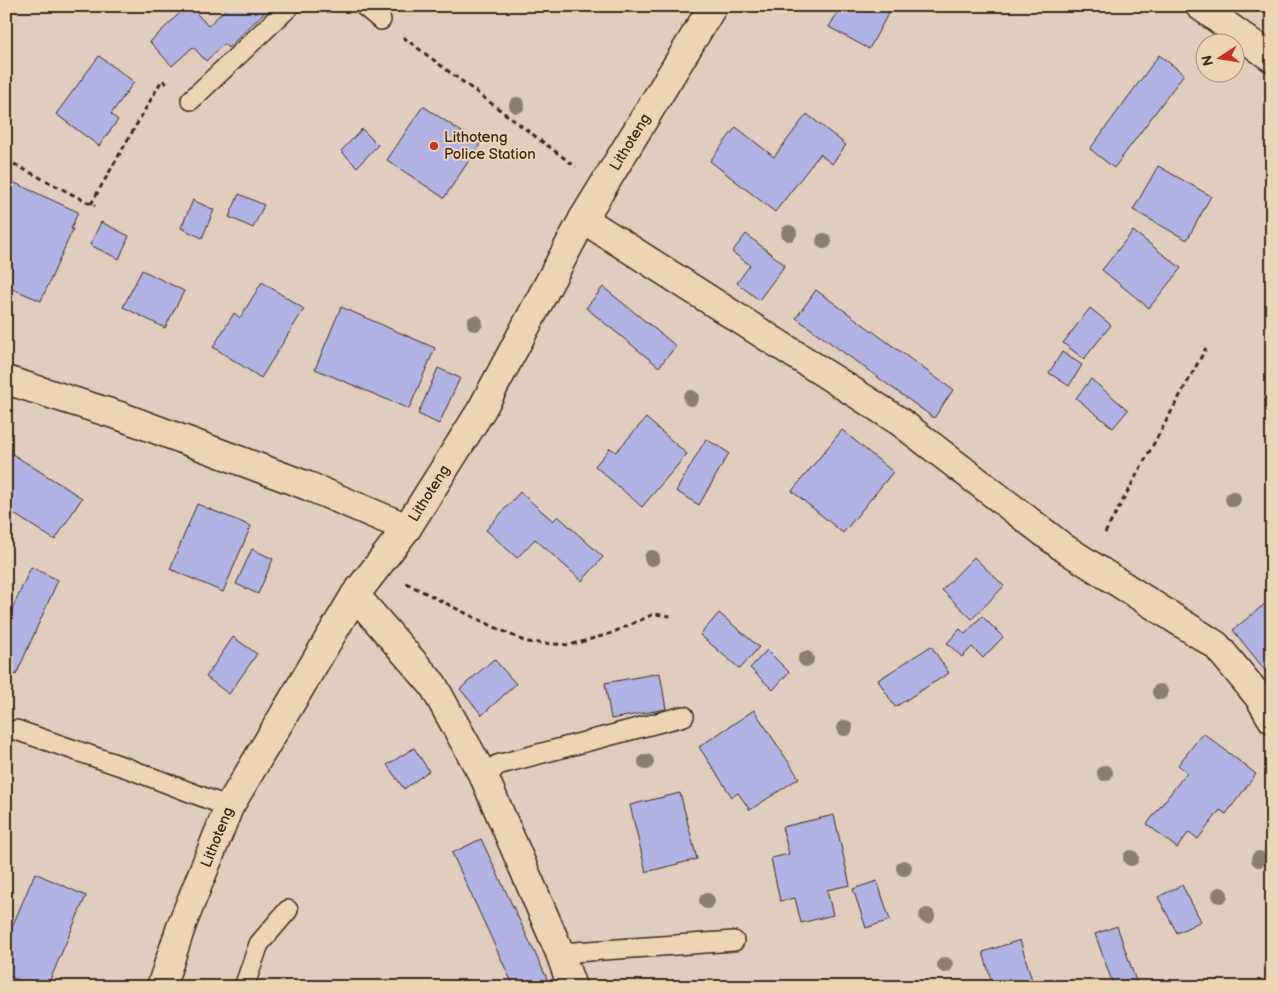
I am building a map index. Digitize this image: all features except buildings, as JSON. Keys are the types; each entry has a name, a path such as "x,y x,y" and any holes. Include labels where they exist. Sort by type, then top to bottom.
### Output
{"street":[{"name":"Lithoteng","path":"161,987 182,924 229,808 355,595 407,528 482,409 583,219 713,6"},
{"path":"1200,6 1272,58"},
{"path":"583,219 899,421 1064,548 1216,645 1260,697 1272,719"},
{"path":"6,380 120,416 308,486 407,528"},
{"path":"355,595 433,685 485,779 560,953 572,987"}],"lane":[{"path":"191,100 290,6"},
{"path":"364,6 381,20"},
{"path":"485,779 497,765 684,716"},
{"path":"16,730 127,768 229,808"},
{"path":"244,987 259,944 288,910"},
{"path":"560,953 734,941"}],"path":[{"path":"381,20 602,187"},
{"path":"6,160 93,205 162,80 191,100"},
{"path":"1088,564 1206,348"},
{"path":"380,562 406,583 526,642 570,645 609,634 654,614 671,616"}],"place":[{"name":"Lithoteng Police Station","path":"434,146"}]}
